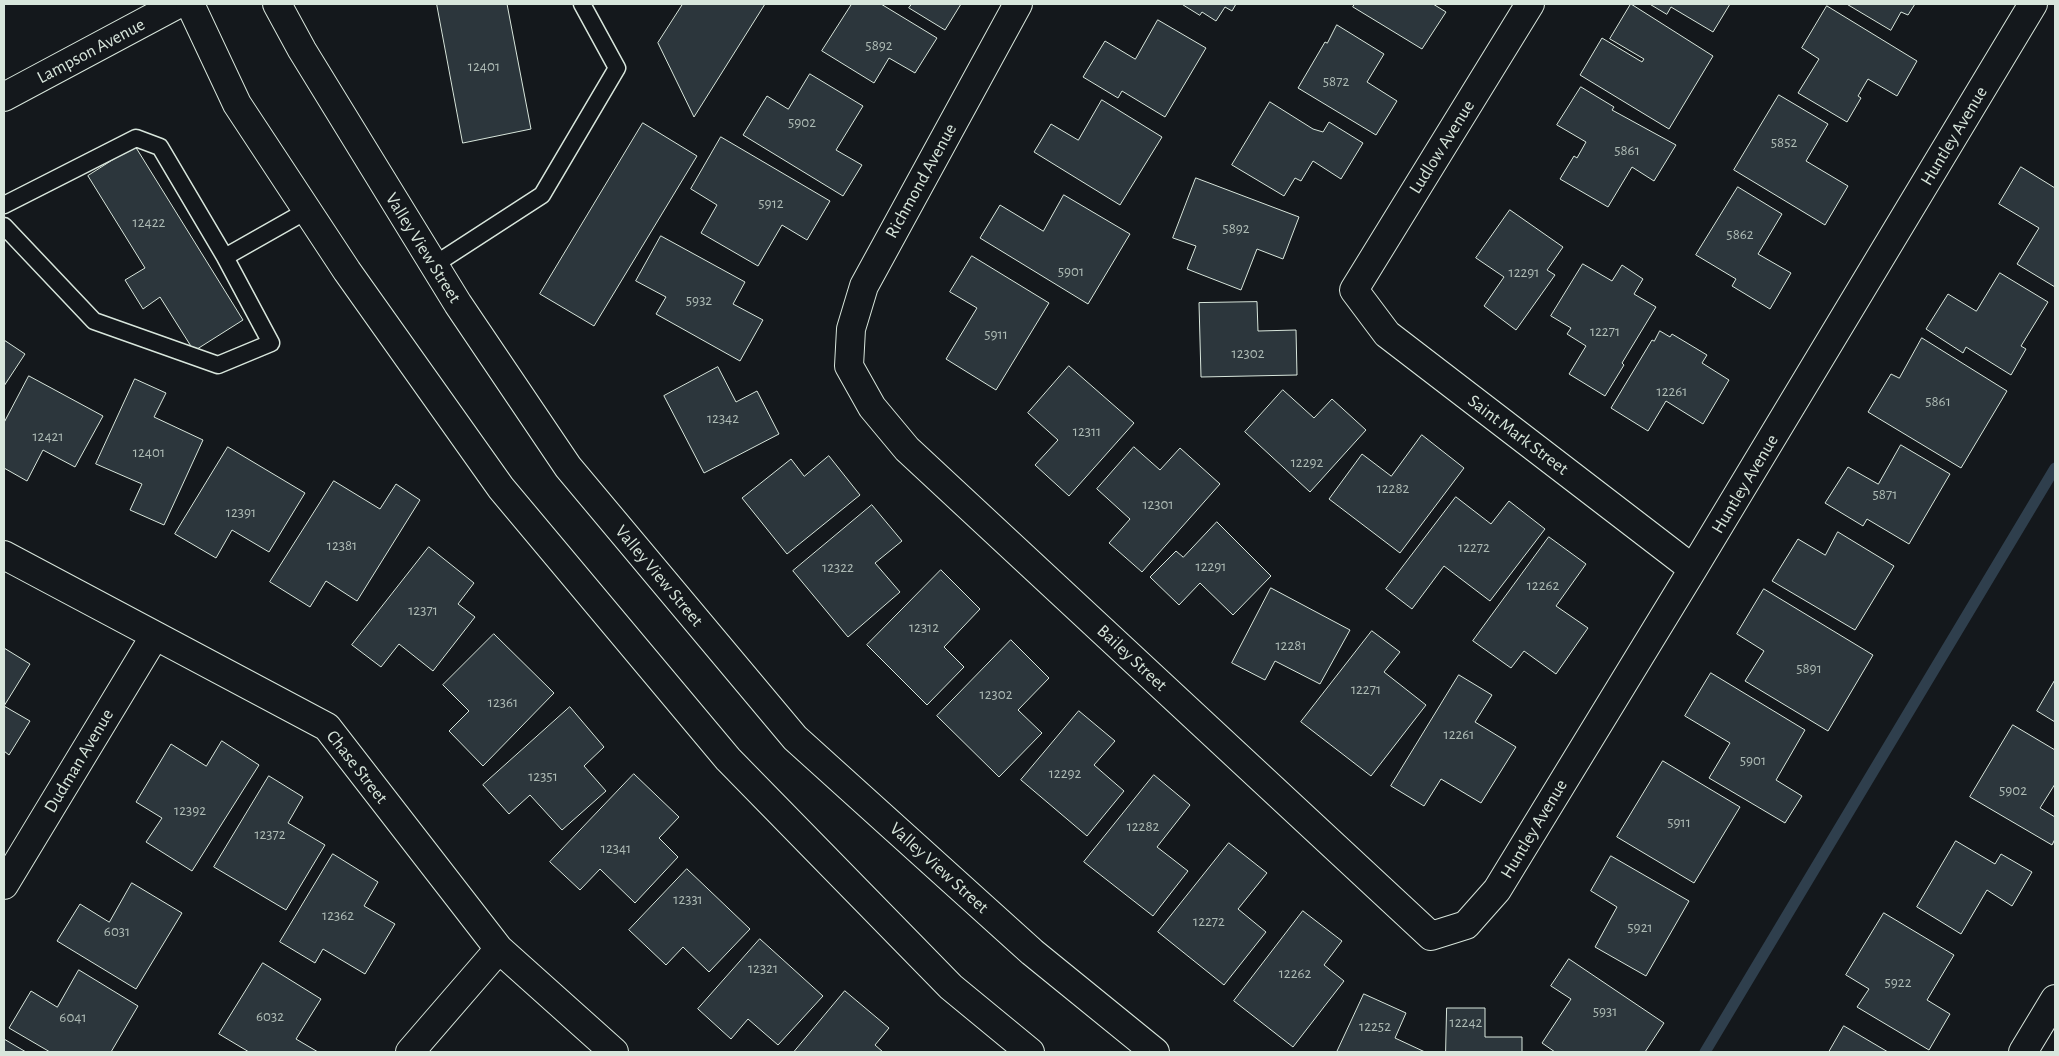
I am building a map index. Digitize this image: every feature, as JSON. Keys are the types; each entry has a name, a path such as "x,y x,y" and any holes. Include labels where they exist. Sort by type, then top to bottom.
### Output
{"street":[{"name":"Lampson Avenue","path":"4,97 178,4"},
{"path":"190,4 237,104 353,279 501,488 728,759 951,988 1030,1052"},
{"name":"Valley View Street","path":"277,4 302,50 458,304 568,467 795,738 1032,952 1155,1052"},
{"name":"Richmond Avenue","path":"849,366 851,329 864,286 1018,4"},
{"name":"Ludlow Avenue","path":"1354,290 1530,4"},
{"name":"Huntley Avenue","path":"1431,936 1466,925 1497,890 2034,4"},
{"name":"Saint Mark Street","path":"1354,290 1387,334 1693,569"},
{"name":"Bailey Street","path":"849,366 872,407 907,449 1431,936"},
{"name":"Chase Street","path":"4,555 154,637 327,727 499,949 614,1052"},
{"name":"Dudman Avenue","path":"4,885 154,637"},
{"path":"410,1052 499,949"},
{"path":"2023,1052 2055,998"}],"lane":[{"path":"434,265 542,195 617,68 582,4"},
{"path":"4,205 136,138 160,147 225,257 271,343 218,365 94,321 4,226"},
{"path":"225,257 308,210"}],"building":[{"path":"437,4 507,4 531,129 463,143"},
{"path":"683,4 765,4 694,117 658,43"},
{"path":"852,4 881,4 937,38 915,73 889,58 874,83 822,51"},
{"path":"912,4 961,4 945,30 909,8"},
{"path":"1182,4 1236,4 1232,11 1225,7 1216,21 1202,12 1200,15"},
{"path":"1355,4 1433,4 1446,12 1422,49 1353,7"},
{"path":"1631,4 1713,56 1669,129 1580,75 1602,38 1642,62 1644,59 1610,39"},
{"path":"1650,4 1730,4 1713,32 1671,7 1667,14"},
{"path":"1847,4 1915,4 1908,15 1901,12 1891,30"},
{"path":"1827,6 1917,61 1897,96 1868,79 1858,96 1861,98 1847,122 1798,93 1819,59 1802,48"},
{"path":"1158,20 1206,48 1165,117 1122,91 1118,98 1083,77 1105,41 1135,59"},
{"path":"1337,25 1384,54 1367,82 1397,101 1376,135 1298,88"},
{"path":"810,74 863,106 836,150 862,165 843,196 743,135 767,96 788,109"},
{"path":"1581,87 1614,107 1612,110 1676,145 1654,181 1632,167 1608,207 1560,179 1574,156 1577,158 1586,142 1557,125"},
{"path":"1779,95 1828,124 1806,161 1848,186 1825,225 1734,170"},
{"path":"1102,100 1162,137 1120,205 1034,152 1051,124 1078,140"},
{"path":"1270,102 1313,129 1323,132 1329,122 1363,143 1341,179 1313,161 1301,181 1295,178 1284,196 1232,165"},
{"path":"643,123 697,156 594,326 540,294"},
{"path":"721,137 830,201 807,240 782,225 758,266 701,233 717,205 691,189"},
{"path":"135,146 243,320 194,351 160,297 143,309 125,280 145,268 88,176"},
{"path":"2021,167 2055,188 2055,287 2017,264 2039,228 1999,204"},
{"path":"1196,178 1299,217 1283,259 1257,249 1241,290 1187,269 1196,246 1173,238"},
{"path":"1738,187 1782,214 1758,254 1791,273 1770,309 1732,286 1736,279 1696,255"},
{"path":"1064,195 1130,234 1088,304 980,238 1000,205 1043,231"},
{"path":"1510,210 1563,247 1547,270 1555,275 1516,330 1484,306 1504,277 1476,258"},
{"path":"661,236 745,282 733,304 763,320 740,361 656,314 666,297 636,281"},
{"path":"972,256 1049,303 996,390 946,359 977,308 950,292"},
{"path":"1583,264 1612,281 1622,265 1643,279 1634,294 1656,307 1622,363 1624,365 1605,396 1569,374 1586,346 1567,334 1571,328 1551,316"},
{"path":"2000,273 2048,302 2021,346 2026,349 2011,375 1966,347 1963,353 1926,329 1948,294 1976,311"},
{"path":"1257,302 1258,331 1296,330 1297,375 1201,377 1199,303"},
{"path":"1660,331 1670,337 1672,334 1707,355 1702,363 1729,380 1703,424 1666,401 1648,431 1611,408 1652,340 1654,341"},
{"path":"1922,338 2007,391 1961,468 1868,412 1891,374 1899,378"},
{"path":"4,340 25,354 4,386"},
{"path":"1069,366 1134,423 1069,496 1035,465 1058,440 1028,413"},
{"path":"718,367 736,402 757,391 779,434 704,473 664,396"},
{"path":"29,376 103,416 75,467 43,450 27,481 4,468 4,423"},
{"path":"135,379 166,393 154,417 203,440 164,525 130,510 142,484 96,464"},
{"path":"1283,390 1314,418 1332,399 1366,430 1310,492 1245,432"},
{"path":"1422,435 1464,468 1400,553 1329,499 1362,454 1391,476"},
{"path":"1901,445 1950,474 1909,544 1867,519 1863,526 1825,503 1848,467 1878,484"},
{"path":"228,447 305,493 269,552 232,530 216,558 175,534"},
{"path":"1134,447 1160,470 1180,448 1220,484 1142,572 1109,543 1130,519 1097,489"},
{"path":"829,456 860,495 787,554 742,498 791,459 804,476"},
{"path":"334,481 380,509 396,484 420,500 357,601 326,581 310,607 270,582"},
{"path":"1456,497 1491,524 1509,501 1545,529 1490,601 1444,566 1412,609 1386,589"},
{"path":"872,505 902,541 875,563 900,592 848,637 793,571"},
{"path":"1217,522 1271,576 1233,615 1200,583 1179,605 1150,577 1176,551 1183,557"},
{"path":"1838,532 1894,566 1855,630 1772,581 1798,539 1825,555"},
{"path":"1549,537 1586,564 1556,606 1588,628 1556,674 1524,651 1511,668 1473,641"},
{"path":"429,547 474,583 458,604 475,617 433,671 399,644 381,667 352,645"},
{"path":"941,570 980,609 944,647 964,667 927,705 867,645"},
{"path":"1271,588 1350,630 1320,684 1275,661 1265,680 1232,663"},
{"path":"1764,589 1873,655 1828,731 1745,681 1764,651 1737,634"},
{"path":"1372,631 1400,652 1384,672 1426,705 1371,776 1301,722"},
{"path":"494,634 554,693 483,766 449,731 469,711 443,685"},
{"path":"1011,640 1049,678 1018,710 1042,733 999,777 937,716"},
{"path":"4,648 30,664 4,706"},
{"path":"1711,673 1805,730 1776,780 1802,796 1785,823 1709,778 1730,743 1685,716"},
{"path":"1459,675 1492,695 1475,722 1516,747 1481,803 1441,779 1424,806 1391,786"},
{"path":"2055,680 2055,722 2037,711"},
{"path":"4,706 30,721 9,755 4,751"},
{"path":"570,707 604,747 584,766 606,791 562,830 530,795 509,814 483,785"},
{"path":"1079,711 1115,741 1094,765 1124,791 1087,836 1021,780"},
{"path":"2013,725 2055,750 2055,784 2040,808 2055,817 2055,839 2052,845 1970,797"},
{"path":"222,741 259,765 192,871 146,842 162,818 136,802 171,744 206,766"},
{"path":"1663,761 1740,807 1694,883 1617,837"},
{"path":"634,774 679,817 659,838 678,857 635,903 600,869 580,890 550,862"},
{"path":"1154,775 1190,805 1157,847 1188,871 1153,916 1084,862"},
{"path":"269,776 303,797 288,823 325,845 286,910 214,867"},
{"path":"1956,841 1995,864 2001,854 2032,872 2012,906 1987,890 1961,934 1917,907"},
{"path":"1229,843 1267,873 1238,909 1266,932 1224,985 1158,932"},
{"path":"333,854 378,882 364,906 395,924 365,974 323,949 315,963 280,942"},
{"path":"1611,856 1689,901 1646,976 1595,947 1617,907 1591,891"},
{"path":"687,869 750,929 709,972 683,947 666,965 629,930"},
{"path":"132,883 182,913 136,989 57,941 80,904 109,922"},
{"path":"1303,911 1342,941 1324,965 1344,981 1293,1047 1234,1001"},
{"path":"1884,913 1954,955 1927,1000 1950,1014 1929,1050 1857,1007 1869,989 1846,975"},
{"path":"760,939 823,996 778,1045 748,1019 731,1039 698,1009"},
{"path":"1569,959 1664,1023 1645,1052 1555,1052 1542,1043 1571,999 1551,986"},
{"path":"263,963 321,999 296,1039 318,1052 249,1052 219,1034"},
{"path":"79,970 138,1006 111,1052 50,1052 9,1028 31,991 57,1007"},
{"path":"845,991 889,1028 875,1045 883,1052 794,1052"},
{"path":"1364,994 1406,1013 1395,1038 1425,1052 1337,1052"},
{"path":"1447,1008 1485,1008 1485,1037 1522,1037 1522,1052 1446,1052"},
{"path":"1844,1026 1888,1052 1829,1052"},
{"path":"4,1039 26,1052 4,1052"}],"waterway":[{"path":"1705,1052 2055,468"}]}
